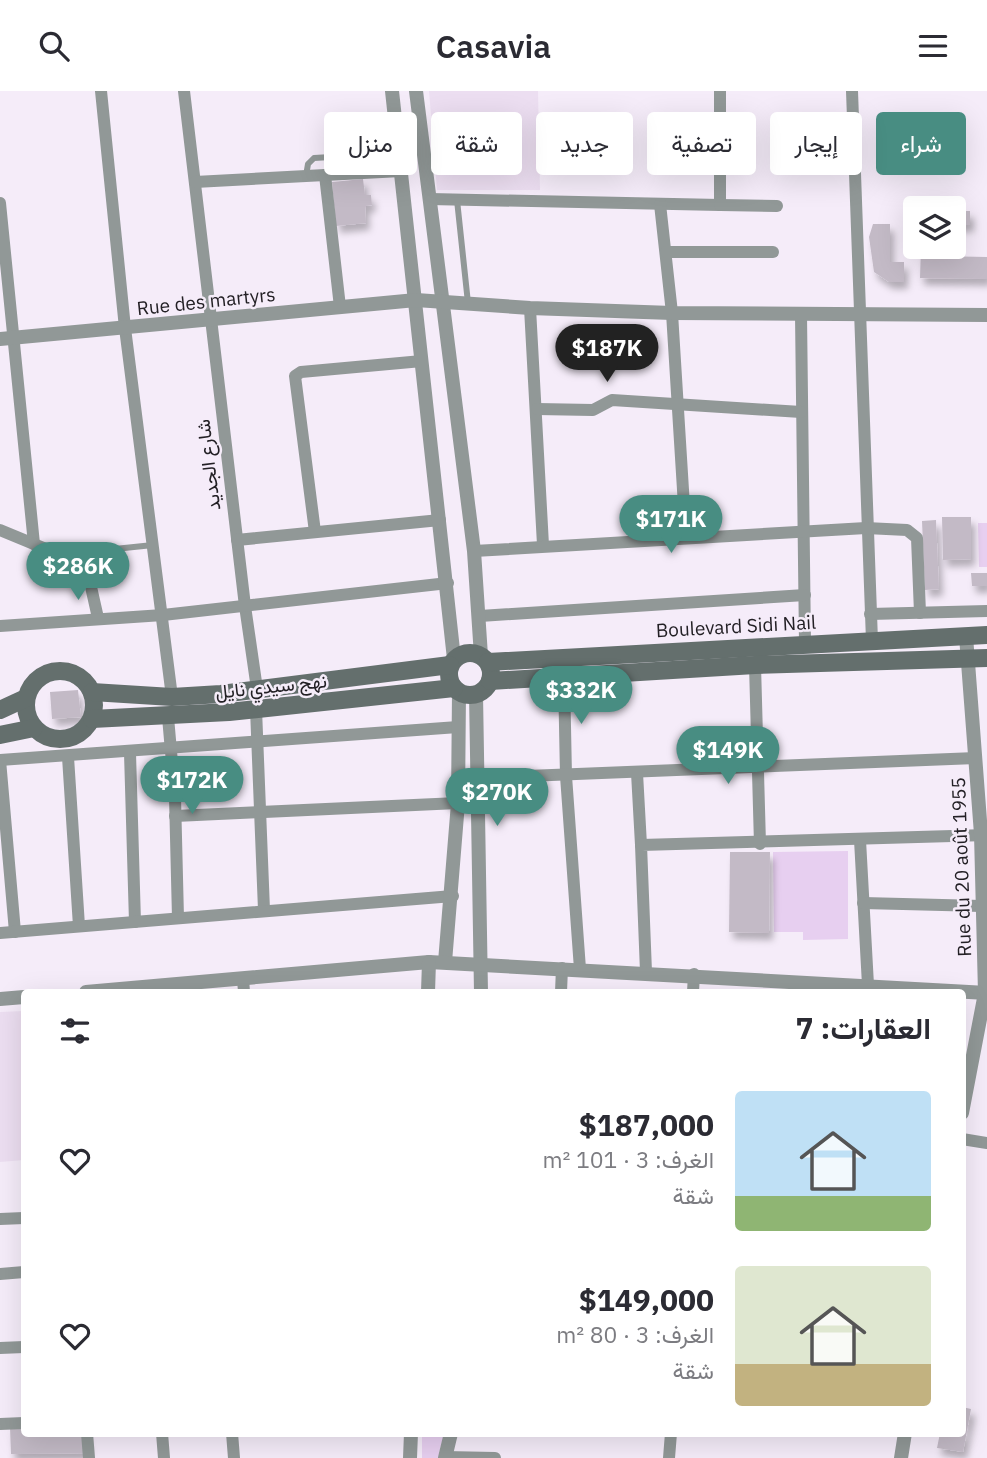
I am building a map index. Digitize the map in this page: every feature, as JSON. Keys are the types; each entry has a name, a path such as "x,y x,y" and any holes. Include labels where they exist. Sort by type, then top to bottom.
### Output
{"main road":[{"name":"Boulevard Sidi Nail","path":"484,659 987,635"},
{"path":"470,652 484,659 490,681 463,691 449,677 452,662 470,652"},
{"name":"Boulevard Sidi Nail","path":"490,681 755,665 978,659"},
{"name":"نهج سيدي نايل","path":"92,692 172,697 257,689 452,662"},
{"path":"0,710 26,698 37,679 57,670 78,675 92,692 92,719 86,729 66,739 43,735 28,719 26,698"},
{"name":"نهج سيدي نايل","path":"92,719 168,717 463,691"},
{"path":"0,735 34,728"}],"street":[{"path":"101,91 125,328 172,697"},
{"name":"شارع الجديد","path":"184,91 257,689"},
{"path":"392,91 394,112"},
{"path":"416,91 474,551 484,659"},
{"path":"720,91 720,205"},
{"path":"852,91 858,316 872,641"},
{"path":"195,182 325,175 340,307"},
{"path":"401,175 448,583 452,662"},
{"path":"430,199 777,206"},
{"path":"0,203 6,339 34,544"},
{"path":"660,205 671,313 686,538"},
{"path":"666,252 773,252"},
{"name":"Rue des martyrs","path":"6,339 416,300 530,309 671,313 987,315"},
{"path":"530,309 543,545"},
{"path":"801,315 805,643"},
{"path":"315,532 295,376 301,372 422,361"},
{"path":"537,409 593,410 612,400 801,412"},
{"path":"237,540 440,520"},
{"path":"474,551 803,530 866,527 907,530 918,538 920,613"},
{"path":"0,530 75,561 89,578 98,618"},
{"path":"0,626 163,615 448,583"},
{"path":"480,616 805,596"},
{"path":"870,614 987,611"},
{"name":"Rue du 20 août 1955","path":"966,636 978,659 986,993 967,1069"},
{"path":"755,665 760,844"},
{"path":"564,677 566,776 580,969"},
{"path":"445,962 453,895 458,803 458,727 463,691"},
{"path":"463,691 478,778 481,989"},
{"path":"256,709 264,910"},
{"path":"168,717 172,746 178,918"},
{"path":"15,932 0,759 130,753 172,746 458,727"},
{"path":"130,753 135,922"},
{"path":"478,778 758,768 980,753"},
{"path":"68,757 79,926"},
{"path":"637,773 646,972"},
{"path":"175,816 458,803"},
{"path":"641,845 760,844 984,834"},
{"path":"860,840 867,985"},
{"path":"0,933 453,895"},
{"path":"863,903 982,906"},
{"path":"428,989 429,962"},
{"path":"172,989 244,986 445,962 694,974 839,988 867,985 926,989"},
{"path":"561,989 562,968"},
{"path":"694,974 694,989"},
{"path":"966,992 986,993"},
{"path":"0,999 21,997"},
{"path":"966,1140 987,1143"},
{"path":"0,1219 21,1218"},
{"path":"0,1273 21,1272"},
{"path":"0,1348 21,1347"},
{"path":"0,1424 21,1423"},
{"path":"87,1437 89,1458"},
{"path":"162,1437 163,1458"},
{"path":"232,1437 234,1458"},
{"path":"406,1458 410,1437"},
{"path":"450,1437 445,1457 495,1458"},
{"path":"669,1458 671,1437"},
{"path":"901,1458 904,1437"}],"lane":[{"path":"306,176 308,164 314,158 324,157"},
{"path":"457,200 468,303"},
{"path":"75,561 86,552 153,545"}],"shaded area":[{"path":"429,91 538,91 536,175 540,175 540,190 437,190 436,175 522,175 522,112 431,112 431,116"},
{"path":"978,523 987,523 987,567 979,567"},
{"path":"848,851 848,939 803,940 803,932 774,932 773,852"},
{"path":"21,1011 21,1160 0,1162 0,1012"},
{"path":"422,1437 443,1437 438,1458 422,1458"}],"building":[{"path":"363,179 365,195 371,195 372,205 365,206 366,223 336,226 332,182"},
{"path":"966,211 970,211 970,225 966,225"},
{"path":"873,224 890,224 890,262 904,262 904,282 889,282 874,272 869,237"},
{"path":"987,257 987,279 920,278 921,259"},
{"path":"942,517 971,517 971,559 943,560"},
{"path":"936,520 939,589 925,590 922,521"},
{"path":"971,573 987,573 987,586 972,586"},
{"path":"78,690 81,717 52,719 50,692"},
{"path":"730,852 770,852 769,933 729,932"},
{"path":"966,1408 971,1409 966,1436"},
{"path":"21,1426 21,1437 85,1437 86,1453 11,1454 10,1427"},
{"path":"939,1437 966,1437 963,1452 937,1448"}]}
